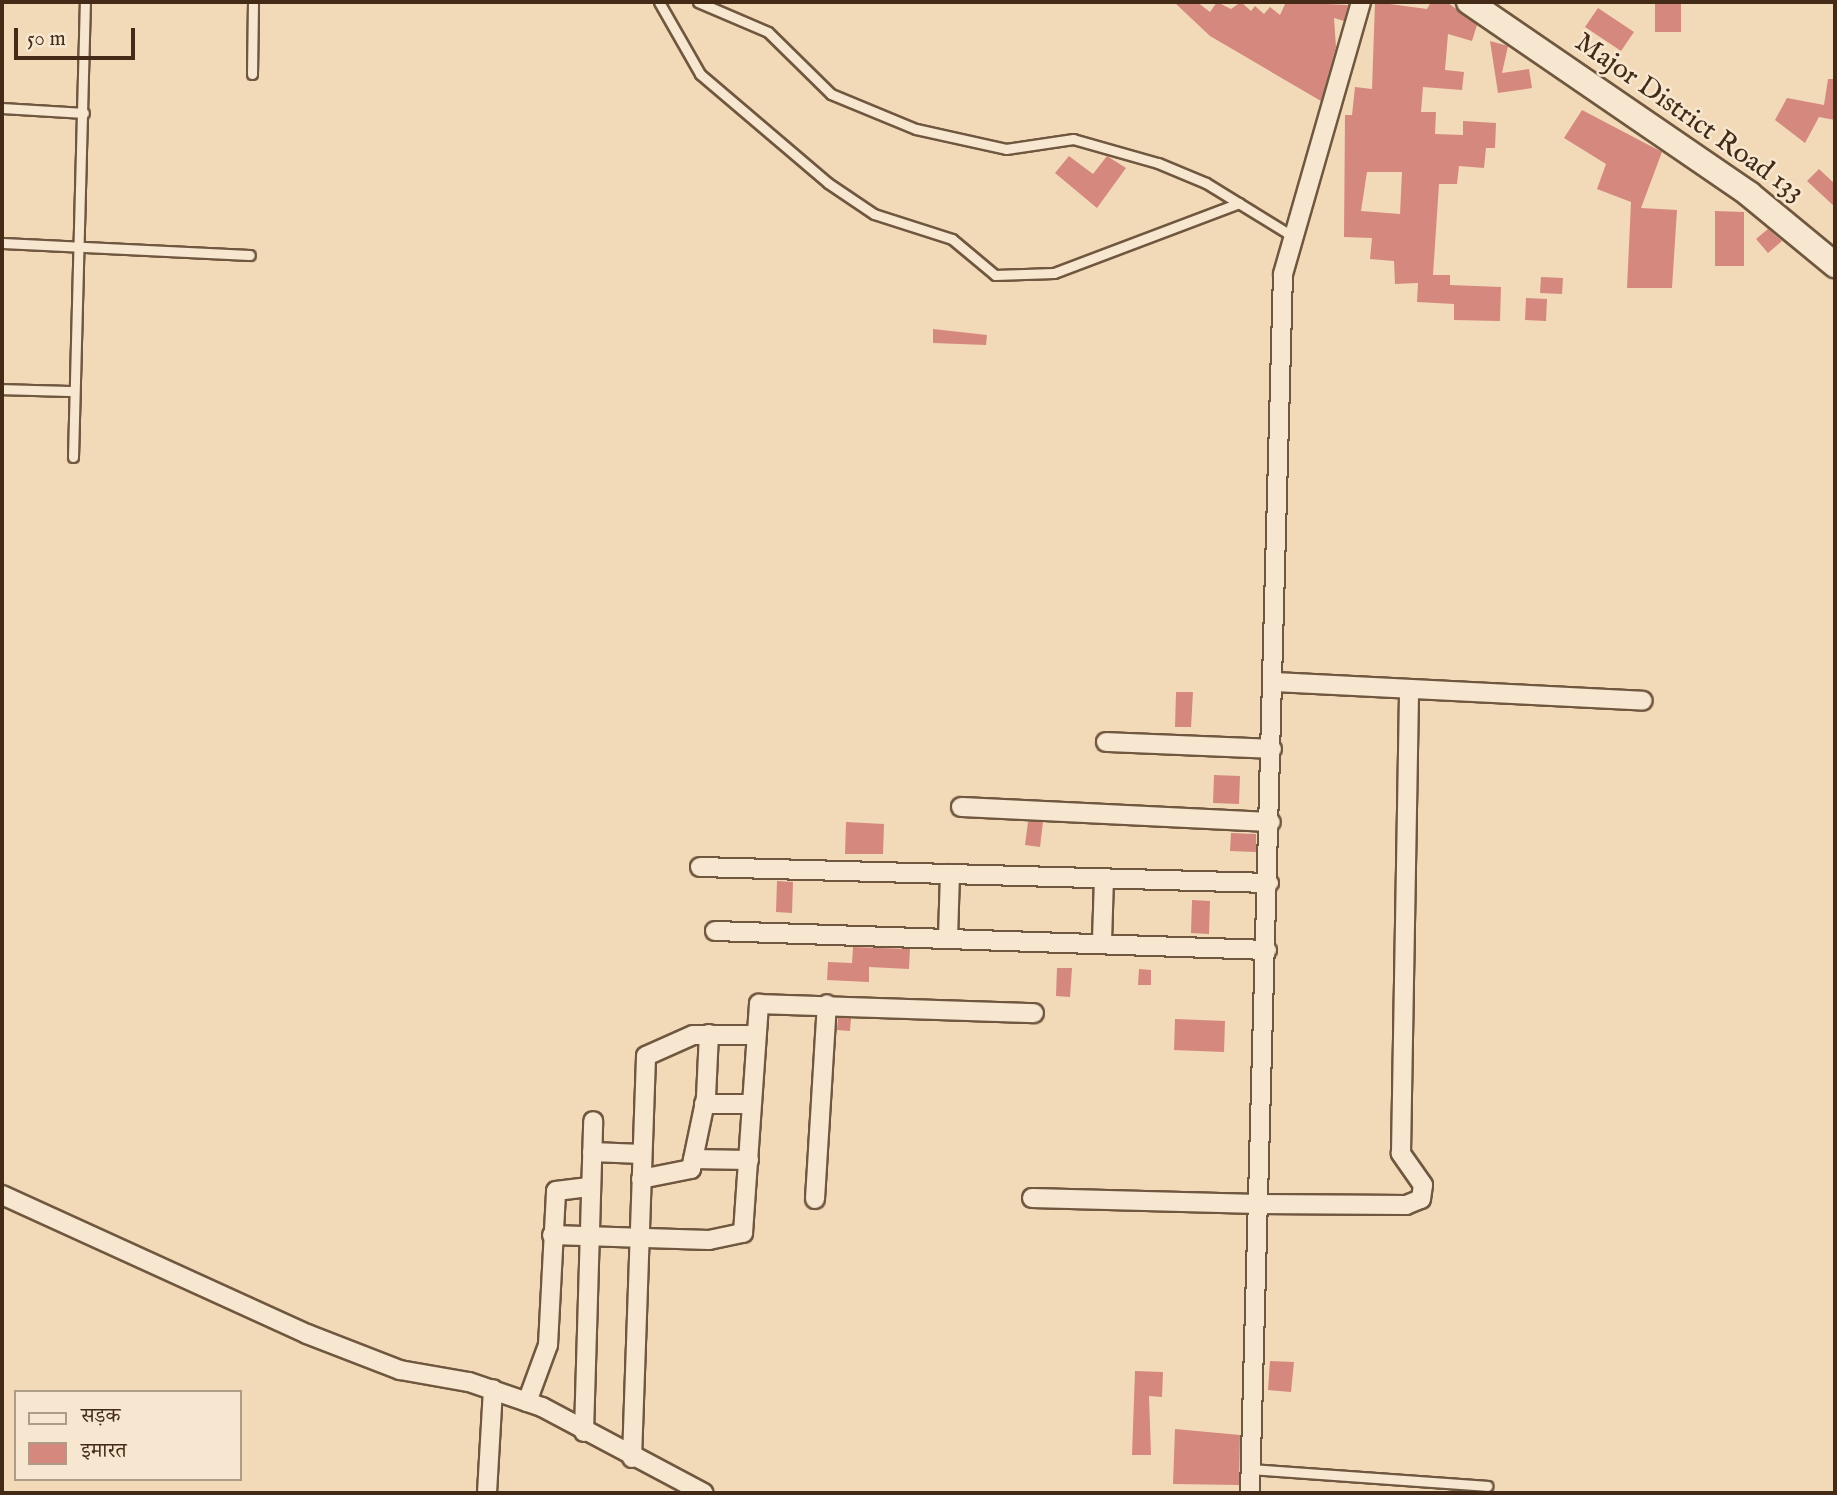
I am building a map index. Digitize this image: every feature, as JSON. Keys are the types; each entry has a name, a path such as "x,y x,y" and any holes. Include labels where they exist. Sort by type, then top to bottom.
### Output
{"main road":[{"name":"Major District Road 133","path":"1479,5 1749,194 1834,258"}],"street":[{"path":"1250,1493 1269,883 1283,274 1361,2"},
{"path":"1274,681 1643,701"},
{"path":"1032,1198 1406,1205 1423,1193 1401,1153 1409,689"},
{"path":"1106,742 1272,749"},
{"path":"961,807 1270,822"},
{"path":"700,867 1269,883"},
{"path":"948,937 950,874"},
{"path":"1102,941 1104,879"},
{"path":"715,931 1102,941 1267,950"},
{"path":"552,1235 735,1239 743,1233 754,1035 759,1004 827,1004 1034,1013"},
{"path":"815,1199 827,1004"},
{"path":"632,1458 642,1154 649,1050 709,1034 754,1035"},
{"path":"641,1179 687,1173 693,1159 704,1104 709,1034"},
{"path":"704,1104 751,1104"},
{"path":"584,1432 593,1121"},
{"path":"592,1152 642,1154"},
{"path":"693,1159 749,1160"},
{"path":"527,1402 548,1345 556,1191 591,1187"},
{"path":"2,1195 307,1334 400,1370 493,1389 527,1402 704,1493"},
{"path":"487,1493 493,1389"}],"lane":[{"path":"73,457 75,247 83,113 85,2"},
{"path":"252,74 253,2"},
{"path":"659,2 701,74 828,183 874,214 952,239 995,275 1054,274 1239,203"},
{"path":"698,2 768,32 831,94 916,129 1006,149 1073,139 1182,170 1292,236"},
{"path":"2,108 83,113"},
{"path":"2,243 250,255"},
{"path":"2,388 74,391"},
{"path":"1251,1469 1487,1486"}],"building":[{"path":"1174,2 1197,2 1210,12 1217,2 1231,9 1241,2 1251,11 1255,6 1264,14 1270,7 1280,15 1286,2 1348,5 1344,21 1334,18 1336,47 1321,101 1210,36"},
{"path":"1375,2 1427,9 1431,2 1447,2 1477,25 1472,41 1448,34 1445,70 1464,72 1462,90 1423,87 1421,112 1436,112 1435,134 1463,135 1463,121 1496,123 1495,148 1486,148 1484,168 1459,166 1457,184 1439,184 1433,275 1450,275 1450,285 1501,287 1500,321 1454,320 1454,304 1417,302 1418,283 1395,284 1394,261 1370,259 1372,238 1344,237 1345,115 1352,115 1355,87 1372,89","holes":["1367,172 1402,172 1400,214 1361,211"]},
{"path":"1655,2 1681,2 1681,32 1655,32"},
{"path":"1598,8 1634,32 1621,51 1585,27"},
{"path":"1490,41 1508,46 1502,73 1529,69 1532,88 1498,93"},
{"path":"1828,79 1835,79 1835,120 1819,117 1805,143 1775,120 1787,98 1824,105"},
{"path":"1582,110 1662,152 1641,208 1677,210 1672,288 1627,288 1631,202 1597,189 1606,164 1564,138"},
{"path":"1069,156 1093,174 1107,156 1126,168 1097,208 1055,173"},
{"path":"1819,169 1835,184 1835,207 1807,181"},
{"path":"1715,211 1744,212 1744,266 1715,266"},
{"path":"1768,229 1782,241 1768,253 1756,239"},
{"path":"1541,277 1563,278 1562,294 1540,293"},
{"path":"1526,298 1547,299 1546,321 1525,320"},
{"path":"933,329 987,335 986,345 933,343"},
{"path":"1176,692 1193,692 1191,727 1175,727"},
{"path":"1214,775 1240,776 1239,804 1213,803"},
{"path":"846,822 884,824 883,854 845,854"},
{"path":"1028,822 1043,822 1040,847 1025,845"},
{"path":"1231,833 1256,834 1256,852 1230,851"},
{"path":"777,881 793,882 792,913 776,912"},
{"path":"1192,900 1210,901 1209,934 1191,933"},
{"path":"853,947 910,949 909,969 869,967 869,982 827,980 828,962 852,963"},
{"path":"1057,968 1072,968 1070,997 1056,996"},
{"path":"1139,969 1151,970 1151,985 1138,985"},
{"path":"838,1018 851,1018 850,1031 837,1030"},
{"path":"1175,1019 1225,1021 1224,1052 1174,1050"},
{"path":"1270,1361 1294,1362 1291,1392 1268,1390"},
{"path":"1135,1371 1163,1372 1162,1397 1149,1396 1151,1455 1132,1455"},
{"path":"1175,1429 1240,1435 1239,1485 1173,1484"}]}
